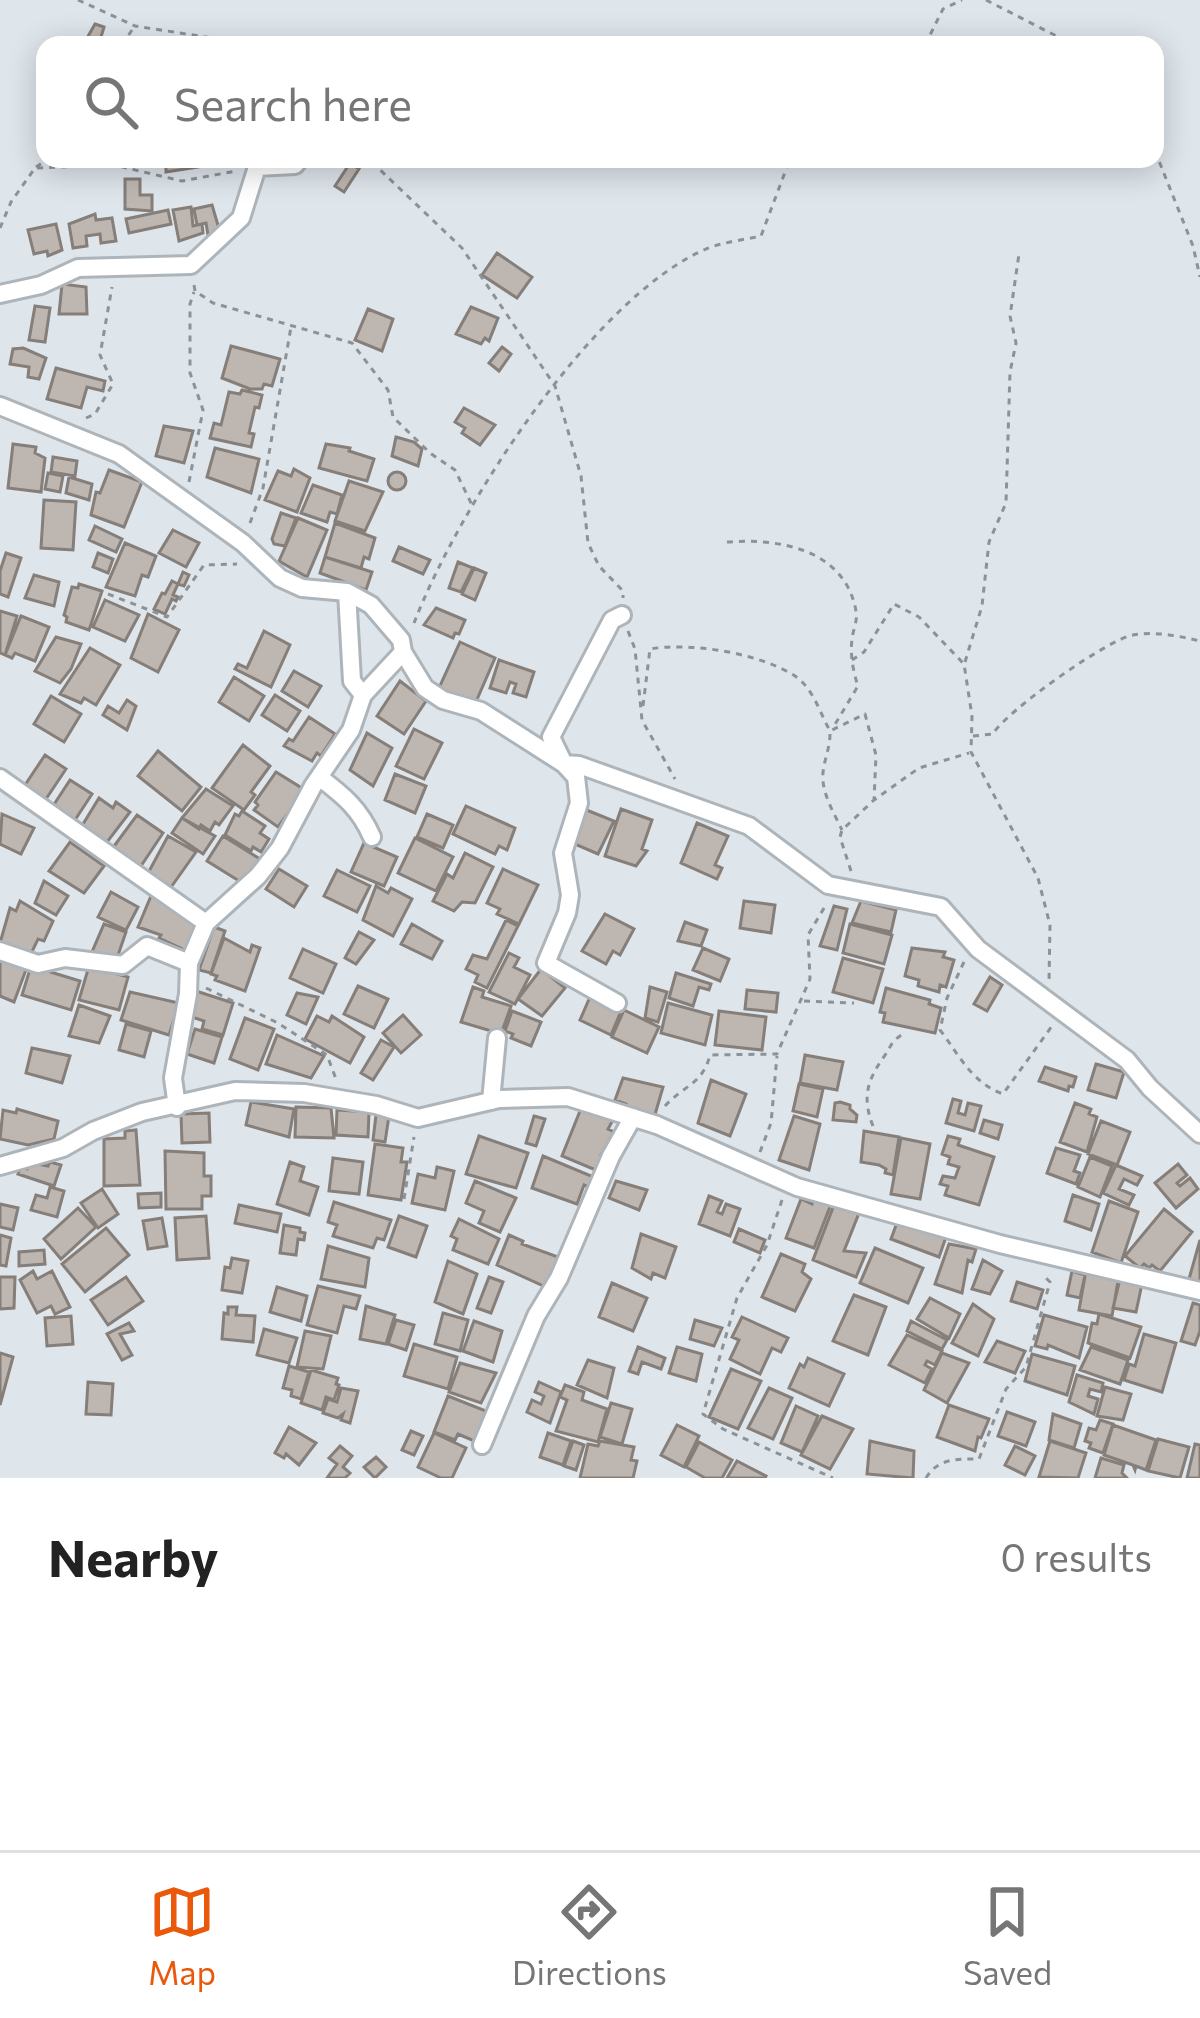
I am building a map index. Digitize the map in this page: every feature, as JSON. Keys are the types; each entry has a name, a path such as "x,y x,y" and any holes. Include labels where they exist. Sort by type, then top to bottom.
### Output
{"street":[{"path":"0,294 41,285 78,268 190,265 242,218 257,168"},
{"path":"0,406 118,454 302,588 347,592 370,605 401,640 424,688 442,700 482,711 563,764 576,777 579,803 563,853 570,895 567,914 546,963 617,1003"},
{"path":"347,592 352,681 363,695"},
{"path":"563,764 551,737 612,620 622,615"},
{"path":"176,1107 173,1078 189,971 206,922 258,877 280,848 351,730 363,695 403,652"},
{"path":"563,764 579,765 749,826 828,885 941,907 978,949 1127,1060 1200,1134"},
{"path":"320,777 350,801 371,837"},
{"path":"0,778 206,922"},
{"path":"0,951 38,964 64,958 123,965 147,946 189,971"},
{"path":"491,1101 497,1038"},
{"path":"0,1166 63,1148 142,1112 235,1091 304,1093 418,1118 491,1101 568,1096 657,1125 797,1187 1023,1250 1200,1291"},
{"path":"482,1445 536,1316 559,1278 611,1156 633,1117"}],"path":[{"path":"78,0 135,26 199,36"},
{"path":"930,36 943,9 962,0"},
{"path":"986,0 1056,36"},
{"path":"128,36 135,26"},
{"path":"0,228 34,168"},
{"path":"127,168 182,181 252,168"},
{"path":"378,168 462,248 555,386 581,476 588,543 599,566 623,591 622,615 635,649 642,720 674,778 699,808"},
{"path":"403,652 421,604 472,505 555,386 610,317 674,267 708,248 760,236 786,168"},
{"path":"1162,168 1193,246 1200,277"},
{"path":"0,203 11,202"},
{"path":"978,949 965,961 953,984 940,1030 971,1076 1003,1094 1053,1024 1050,925 1038,878 970,752 973,736 964,664 982,606 989,542 1006,503 1010,372 1016,343 1010,316 1019,254"},
{"path":"188,505 189,470 202,410 190,373 190,304 195,291 190,265"},
{"path":"77,438 79,421 95,414 112,384 100,355 101,333 112,299 112,267"},
{"path":"195,291 213,302 352,343 388,390 393,417 454,470 472,505"},
{"path":"243,543 263,488 292,326"},
{"path":"727,542 763,539 821,558 841,571 858,614 852,660 858,686 830,731 825,786 842,830"},
{"path":"108,594 166,617 204,566 263,564"},
{"path":"852,660 863,652 894,604 920,617 964,664"},
{"path":"973,736 994,734 997,726 1040,690 1117,639 1169,634 1200,641"},
{"path":"642,720 650,649 676,644 751,657 796,677 812,694 830,731"},
{"path":"830,731 865,714 876,755 874,800"},
{"path":"874,896 854,876 840,837 842,830 920,768 970,752"},
{"path":"751,1167 771,1123 777,1054 810,979 808,934 838,887"},
{"path":"189,971 327,1055 349,1101"},
{"path":"802,1001 854,1004"},
{"path":"873,1126 867,1081 892,1041 903,1034"},
{"path":"657,1125 668,1102 706,1072 710,1055 777,1054"},
{"path":"404,1199 418,1118"},
{"path":"797,1187 782,1199 767,1245 737,1298 703,1414 723,1429 833,1478"},
{"path":"926,1478 932,1467 947,1460 979,1459 1006,1389 1026,1366 1050,1282 1029,1263 1023,1250"}],"building":[{"path":"95,24 104,27 101,36 88,36"},
{"path":"347,168 359,169 344,192 335,186"},
{"path":"125,179 140,179 140,195 152,195 152,211 125,209"},
{"path":"212,205 220,232 208,235 206,223 197,225 194,209"},
{"path":"191,207 193,226 202,224 203,233 179,241 173,210"},
{"path":"168,210 171,224 129,233 126,219"},
{"path":"95,214 96,220 112,218 116,241 101,243 100,234 86,236 87,246 73,248 69,224"},
{"path":"56,224 62,250 48,256 47,251 34,254 28,230"},
{"path":"497,253 532,277 517,298 482,275"},
{"path":"62,284 86,287 87,314 59,314"},
{"path":"35,306 50,308 45,342 29,340"},
{"path":"471,307 498,318 489,341 485,338 481,344 456,334"},
{"path":"368,309 393,319 382,351 355,340"},
{"path":"231,346 280,359 272,386 250,389 222,378"},
{"path":"502,347 511,354 499,371 489,363"},
{"path":"13,349 46,358 39,379 28,377 29,367 10,364"},
{"path":"56,368 105,381 103,391 87,387 81,408 47,399"},
{"path":"242,390 262,395 249,433 254,434 251,447 210,438 214,423 221,425 229,392 240,394"},
{"path":"464,408 495,425 480,445 455,422"},
{"path":"164,426 193,431 184,463 156,456"},
{"path":"396,437 422,449 418,466 392,456"},
{"path":"13,444 36,447 35,453 45,458 41,492 8,488"},
{"path":"326,444 374,459 367,481 319,468"},
{"path":"215,448 259,459 251,493 207,477"},
{"path":"53,457 77,461 75,476 51,472"},
{"path":"294,469 310,478 297,512 265,500 278,471 291,476"},
{"path":"109,470 142,482 124,527 91,515 96,492 100,493"},
{"path":"397,472 406,481 397,490 388,481"},
{"path":"48,473 63,476 60,492 45,489"},
{"path":"69,477 92,484 89,500 66,493"},
{"path":"349,481 383,492 365,531 335,521"},
{"path":"313,485 342,495 337,514 330,512 327,522 301,513"},
{"path":"44,500 76,502 73,550 41,548"},
{"path":"281,513 296,518 285,546 272,539"},
{"path":"298,518 327,530 307,577 279,561"},
{"path":"335,523 375,538 361,568 325,557"},
{"path":"95,526 122,539 116,552 89,540"},
{"path":"173,530 199,543 186,567 159,553"},
{"path":"125,543 156,556 135,596 106,587"},
{"path":"399,547 430,560 423,574 393,561"},
{"path":"6,553 21,558 8,597 0,594"},
{"path":"98,553 113,559 108,573 93,567"},
{"path":"325,557 372,572 366,590 320,573"},
{"path":"458,562 473,568 461,592 449,588"},
{"path":"474,568 486,573 475,600 462,594"},
{"path":"34,575 59,582 54,606 25,598"},
{"path":"172,581 178,584 173,595 178,597 165,614 154,609"},
{"path":"79,584 102,591 89,630 66,622 64,615 72,587"},
{"path":"105,600 139,615 125,641 93,627"},
{"path":"436,608 465,620 459,634 453,638 424,625"},
{"path":"0,611 17,616 5,655 0,653"},
{"path":"148,614 179,630 158,672 131,658"},
{"path":"21,616 49,627 35,661 15,653 12,658 5,655"},
{"path":"264,631 290,645 271,687 235,669 238,664 247,668"},
{"path":"56,637 81,644 60,683 35,671"},
{"path":"460,642 495,658 475,704 439,688"},
{"path":"90,648 120,665 96,705 60,694"},
{"path":"499,660 534,672 526,697 513,693 516,684 510,682 506,693 490,688"},
{"path":"294,671 321,686 308,707 282,691"},
{"path":"234,677 264,696 249,721 219,702"},
{"path":"400,681 426,701 404,734 377,716"},
{"path":"275,695 300,711 287,731 262,715"},
{"path":"51,696 81,714 64,742 34,724"},
{"path":"127,700 136,706 127,730 103,715 108,706 119,713"},
{"path":"309,717 335,734 321,756 317,753 312,761 284,746"},
{"path":"414,729 442,743 424,779 396,766"},
{"path":"367,733 392,748 373,786 350,770"},
{"path":"243,745 270,766 244,810 212,788"},
{"path":"158,751 201,787 182,811 138,776"},
{"path":"45,755 66,769 46,799 25,785"},
{"path":"276,772 305,790 278,827 254,810"},
{"path":"395,774 426,786 415,813 385,800"},
{"path":"70,780 92,794 73,823 51,809"},
{"path":"206,789 233,806 210,831 182,818"},
{"path":"99,798 130,812 104,846 80,829"},
{"path":"466,806 515,828 507,850 499,846 495,854 453,834"},
{"path":"584,809 614,821 598,854 570,842"},
{"path":"621,809 652,820 642,849 647,851 636,866 605,856"},
{"path":"242,811 265,826 260,833 269,839 261,852 225,835 235,814"},
{"path":"2,814 34,828 21,854 0,844"},
{"path":"427,814 453,825 443,848 417,837"},
{"path":"137,815 163,833 137,872 109,853"},
{"path":"182,818 215,836 203,854 172,833"},
{"path":"697,823 728,836 715,865 722,868 717,879 681,863"},
{"path":"168,836 196,852 169,890 147,875"},
{"path":"223,836 260,859 244,884 207,861"},
{"path":"415,838 453,857 436,891 398,873"},
{"path":"70,842 104,866 84,893 49,871"},
{"path":"364,843 397,857 384,886 351,872"},
{"path":"465,853 493,867 475,903 462,902 454,911 433,901 447,874 453,878"},
{"path":"279,869 307,886 294,907 266,889"},
{"path":"503,869 538,885 519,924 497,914 500,909 487,903"},
{"path":"337,870 370,886 357,912 324,896"},
{"path":"44,881 68,896 56,915 35,903"},
{"path":"376,886 412,899 393,936 363,920"},
{"path":"111,892 138,907 126,930 98,917"},
{"path":"151,896 198,923 185,950 138,927"},
{"path":"20,901 53,921 28,960 0,943 10,908 16,911"},
{"path":"744,901 775,905 771,933 740,928"},
{"path":"861,901 896,910 891,932 852,923"},
{"path":"834,906 847,909 837,950 820,946"},
{"path":"605,914 634,929 620,955 613,951 606,964 582,951"},
{"path":"506,920 518,926 487,988 475,982 478,975 466,969 473,955 487,959"},
{"path":"685,922 707,930 701,946 678,941"},
{"path":"104,924 126,932 116,961 92,952"},
{"path":"412,924 442,941 432,959 401,944"},
{"path":"850,924 892,935 884,964 843,953"},
{"path":"214,927 225,931 211,973 199,970"},
{"path":"359,932 374,940 356,964 345,958"},
{"path":"224,938 250,952 252,945 260,948 245,991 211,974"},
{"path":"703,948 729,959 720,981 693,970"},
{"path":"912,948 945,952 943,957 954,960 946,987 940,985 939,992 905,976"},
{"path":"303,949 336,964 323,993 290,978"},
{"path":"509,953 519,958 514,967 530,975 515,1004 489,992"},
{"path":"843,958 883,969 873,1003 833,992"},
{"path":"0,959 27,967 14,1002 0,996"},
{"path":"31,966 80,981 71,1010 22,995"},
{"path":"89,966 128,977 119,1010 79,1000"},
{"path":"541,969 565,988 542,1016 518,999"},
{"path":"676,973 711,984 709,990 699,987 693,1006 669,998"},
{"path":"990,977 1002,985 987,1011 974,1004"},
{"path":"358,986 388,999 374,1028 344,1014"},
{"path":"473,987 484,991 482,997 511,1006 501,1034 461,1022"},
{"path":"650,987 667,992 658,1022 645,1018"},
{"path":"886,988 930,1000 929,1004 941,1008 935,1033 883,1022 885,1013 880,1012"},
{"path":"747,990 778,993 776,1012 745,1009"},
{"path":"196,991 233,1003 223,1035 202,1029 204,1021 189,1016"},
{"path":"130,992 179,1003 169,1035 121,1020"},
{"path":"297,993 318,997 306,1024 287,1015"},
{"path":"590,997 621,1011 611,1035 580,1020"},
{"path":"668,1003 712,1015 705,1045 661,1033"},
{"path":"79,1005 110,1016 99,1043 69,1036"},
{"path":"624,1010 659,1027 647,1053 612,1037"},
{"path":"512,1011 541,1022 531,1046 505,1031"},
{"path":"719,1011 766,1017 762,1050 715,1045"},
{"path":"403,1015 421,1035 401,1053 383,1033"},
{"path":"317,1016 329,1022 332,1016 364,1037 350,1063 305,1039"},
{"path":"245,1018 274,1029 258,1070 230,1059"},
{"path":"126,1024 151,1031 144,1057 119,1050"},
{"path":"195,1029 222,1037 214,1063 187,1054"},
{"path":"277,1035 324,1056 311,1078 266,1064"},
{"path":"381,1040 394,1047 373,1080 361,1073"},
{"path":"32,1048 70,1056 62,1083 26,1073"},
{"path":"805,1055 843,1062 837,1090 800,1083"},
{"path":"1096,1064 1124,1072 1116,1098 1088,1090"},
{"path":"1045,1067 1076,1077 1073,1087 1068,1091 1039,1081"},
{"path":"623,1078 663,1087 654,1118 625,1109 626,1104 615,1100"},
{"path":"711,1080 746,1094 730,1136 698,1123"},
{"path":"799,1084 823,1089 817,1117 793,1111"},
{"path":"953,1099 961,1101 958,1113 965,1115 968,1103 981,1106 974,1131 946,1123"},
{"path":"251,1102 294,1109 289,1137 246,1125"},
{"path":"835,1103 850,1105 856,1122 833,1120"},
{"path":"1075,1103 1097,1117 1087,1152 1060,1142"},
{"path":"582,1106 613,1120 608,1129 614,1132 598,1171 562,1156"},
{"path":"296,1107 331,1108 334,1138 295,1137"},
{"path":"17,1109 58,1121 54,1139 28,1145 0,1139 3,1110 16,1113"},
{"path":"337,1110 369,1112 368,1137 336,1135"},
{"path":"209,1113 210,1142 182,1143 181,1114"},
{"path":"376,1115 389,1116 385,1142 373,1140"},
{"path":"534,1116 545,1119 536,1146 526,1143"},
{"path":"794,1116 820,1124 809,1170 779,1160"},
{"path":"984,1120 1002,1125 998,1139 980,1133"},
{"path":"1101,1121 1130,1132 1117,1165 1088,1154"},
{"path":"136,1130 140,1185 104,1186 104,1139 125,1138 125,1131"},
{"path":"864,1131 899,1137 893,1175 879,1165 861,1162"},
{"path":"479,1136 528,1153 516,1188 466,1174"},
{"path":"948,1136 960,1139 958,1145 994,1157 979,1205 945,1195 948,1186 940,1184 943,1176 955,1178 959,1167 948,1164 950,1157 942,1154"},
{"path":"901,1138 930,1144 920,1199 891,1194"},
{"path":"375,1144 403,1148 401,1162 407,1162 401,1200 368,1195"},
{"path":"1056,1148 1080,1155 1074,1171 1080,1173 1076,1184 1047,1173"},
{"path":"165,1151 204,1153 204,1176 211,1176 211,1196 202,1196 202,1209 166,1209"},
{"path":"543,1156 596,1178 592,1188 584,1185 577,1204 532,1188"},
{"path":"1090,1157 1112,1166 1100,1197 1078,1187"},
{"path":"333,1158 363,1162 359,1194 329,1191"},
{"path":"50,1162 61,1165 54,1186 18,1174 21,1167 48,1166"},
{"path":"290,1162 304,1167 300,1181 318,1187 309,1215 277,1204"},
{"path":"1178,1164 1187,1175 1177,1183 1180,1186 1190,1178 1198,1189 1176,1208 1155,1183"},
{"path":"1116,1165 1142,1176 1137,1185 1124,1179 1119,1189 1134,1195 1129,1205 1103,1193"},
{"path":"437,1167 454,1171 445,1210 412,1203 418,1174 435,1178"},
{"path":"475,1181 516,1198 500,1232 479,1223 484,1211 466,1203"},
{"path":"616,1181 647,1190 639,1210 609,1198"},
{"path":"50,1187 64,1191 57,1217 31,1210 36,1195 47,1198"},
{"path":"102,1189 118,1214 98,1228 81,1203"},
{"path":"161,1193 161,1207 139,1208 138,1194"},
{"path":"1073,1195 1099,1204 1091,1230 1065,1221"},
{"path":"709,1196 722,1201 717,1212 722,1214 726,1204 740,1209 730,1236 699,1224"},
{"path":"814,1198 831,1204 814,1248 786,1238 801,1199 812,1204"},
{"path":"1109,1201 1138,1212 1121,1263 1092,1252"},
{"path":"334,1202 391,1220 384,1240 377,1238 373,1248 333,1236 337,1225 328,1222"},
{"path":"0,1204 18,1208 13,1230 0,1227"},
{"path":"851,1204 861,1208 844,1251 866,1253 856,1277 813,1260 834,1205 849,1211"},
{"path":"239,1205 281,1214 277,1232 235,1223"},
{"path":"78,1208 96,1227 61,1259 44,1239"},
{"path":"1164,1209 1192,1232 1160,1271 1152,1265 1140,1268 1125,1256"},
{"path":"206,1216 209,1258 177,1260 175,1218"},
{"path":"399,1216 427,1226 416,1257 388,1247"},
{"path":"162,1218 167,1246 148,1249 143,1221"},
{"path":"459,1219 499,1239 488,1264 453,1250 457,1239 451,1236"},
{"path":"898,1220 946,1237 939,1257 891,1239"},
{"path":"284,1225 305,1233 304,1240 298,1239 296,1255 280,1253"},
{"path":"106,1228 129,1255 85,1292 62,1264"},
{"path":"739,1229 765,1240 760,1253 734,1242"},
{"path":"641,1234 676,1247 665,1278 653,1273 651,1279 632,1268"},
{"path":"0,1235 11,1238 6,1266 0,1265"},
{"path":"509,1235 561,1258 548,1288 497,1265"},
{"path":"1200,1240 1200,1282 1189,1279"},
{"path":"949,1244 976,1249 972,1262 968,1260 962,1293 935,1284"},
{"path":"328,1246 369,1258 365,1287 321,1279"},
{"path":"875,1248 923,1268 908,1303 860,1283"},
{"path":"44,1250 45,1264 19,1266 19,1252"},
{"path":"781,1254 805,1264 802,1272 811,1279 795,1311 762,1297"},
{"path":"232,1258 248,1261 242,1293 222,1290 225,1267 230,1268"},
{"path":"983,1260 1002,1271 990,1294 972,1289"},
{"path":"448,1261 477,1274 463,1314 435,1302"},
{"path":"33,1271 37,1279 52,1271 70,1307 55,1314 51,1306 37,1313 20,1280"},
{"path":"1072,1271 1085,1275 1080,1298 1067,1295"},
{"path":"1086,1271 1118,1281 1112,1316 1079,1310"},
{"path":"0,1277 15,1277 14,1308 0,1309"},
{"path":"126,1277 143,1301 108,1325 91,1300"},
{"path":"489,1277 503,1282 491,1313 477,1308"},
{"path":"1120,1279 1142,1284 1136,1312 1113,1308"},
{"path":"1017,1282 1043,1290 1037,1309 1011,1301"},
{"path":"612,1283 647,1298 633,1331 599,1317"},
{"path":"318,1286 360,1296 356,1309 344,1306 337,1333 307,1325"},
{"path":"277,1287 307,1296 301,1321 270,1312"},
{"path":"854,1295 886,1307 868,1355 833,1341"},
{"path":"930,1298 960,1314 949,1338 917,1319"},
{"path":"1193,1303 1200,1305 1195,1345 1181,1341"},
{"path":"973,1304 994,1319 978,1356 952,1343"},
{"path":"366,1306 395,1315 386,1344 360,1339"},
{"path":"228,1307 237,1307 236,1315 255,1316 253,1342 222,1339"},
{"path":"443,1313 468,1320 460,1351 435,1344"},
{"path":"1099,1314 1141,1327 1130,1358 1088,1343"},
{"path":"1044,1315 1087,1327 1079,1358 1048,1345 1047,1349 1035,1346"},
{"path":"71,1316 73,1344 47,1346 45,1318"},
{"path":"742,1317 788,1338 781,1352 772,1348 760,1374 730,1359 739,1340 732,1337"},
{"path":"396,1320 414,1325 406,1350 388,1344"},
{"path":"695,1320 722,1328 714,1346 690,1339"},
{"path":"474,1321 502,1331 493,1362 463,1351"},
{"path":"911,1321 947,1340 942,1349 907,1331"},
{"path":"129,1323 134,1331 120,1334 132,1355 122,1360 107,1334"},
{"path":"264,1329 297,1338 289,1363 257,1355"},
{"path":"305,1331 331,1336 323,1369 297,1367"},
{"path":"1144,1334 1176,1343 1162,1392 1124,1380 1129,1364 1135,1366"},
{"path":"907,1335 942,1351 935,1365 927,1361 925,1365 932,1369 925,1383 889,1365"},
{"path":"997,1341 1025,1351 1015,1373 985,1362"},
{"path":"414,1344 457,1357 448,1389 404,1376"},
{"path":"638,1347 665,1358 661,1369 642,1362 638,1374 629,1371"},
{"path":"677,1347 702,1354 696,1381 669,1373"},
{"path":"1091,1347 1128,1360 1120,1384 1080,1370"},
{"path":"0,1353 13,1357 0,1405"},
{"path":"942,1353 969,1363 947,1403 924,1390"},
{"path":"1032,1354 1075,1366 1067,1395 1025,1381"},
{"path":"808,1358 844,1374 829,1406 789,1388"},
{"path":"588,1360 614,1368 607,1398 577,1385"},
{"path":"460,1363 496,1373 481,1403 449,1392"},
{"path":"289,1366 309,1372 301,1399 283,1388"},
{"path":"731,1369 761,1381 738,1429 709,1417"},
{"path":"311,1370 338,1378 334,1400 326,1397 322,1410 301,1403"},
{"path":"1077,1375 1103,1383 1101,1392 1090,1389 1088,1396 1098,1399 1094,1414 1069,1402"},
{"path":"88,1382 113,1384 111,1415 86,1414"},
{"path":"539,1382 561,1392 550,1423 527,1412 532,1400 541,1404 544,1396 535,1392"},
{"path":"565,1385 584,1392 582,1400 607,1409 598,1442 556,1431 567,1400 560,1397"},
{"path":"1105,1387 1131,1394 1123,1420 1097,1416"},
{"path":"341,1388 358,1391 350,1423 341,1420 343,1414 338,1418 323,1413 328,1399 337,1402"},
{"path":"769,1388 792,1398 773,1439 748,1428"},
{"path":"448,1396 491,1413 479,1443 458,1434 455,1440 434,1432"},
{"path":"611,1403 632,1409 622,1444 600,1437"},
{"path":"949,1405 989,1419 975,1451 937,1437"},
{"path":"796,1406 818,1416 802,1452 781,1443"},
{"path":"1007,1412 1035,1422 1026,1446 998,1436"},
{"path":"1053,1414 1081,1424 1074,1448 1049,1440"},
{"path":"822,1416 853,1429 830,1469 801,1455"},
{"path":"1100,1420 1113,1424 1103,1453 1089,1448 1091,1443 1085,1441 1089,1428 1096,1430"},
{"path":"677,1425 699,1436 684,1467 661,1455"},
{"path":"1113,1425 1156,1440 1146,1470 1136,1466 1135,1470 1133,1465 1104,1455"},
{"path":"289,1427 316,1443 299,1465 286,1454 284,1458 275,1453"},
{"path":"411,1431 423,1436 414,1455 402,1450"},
{"path":"434,1433 466,1448 452,1478 418,1467"},
{"path":"548,1433 571,1441 563,1465 540,1457"},
{"path":"1158,1439 1189,1447 1180,1478 1148,1471"},
{"path":"573,1441 584,1445 576,1470 564,1466"},
{"path":"600,1441 634,1447 633,1478 580,1478 588,1444 598,1446"},
{"path":"870,1441 914,1451 913,1478 867,1474"},
{"path":"1050,1441 1086,1453 1078,1478 1039,1477"},
{"path":"699,1442 732,1460 722,1478 705,1478 686,1467"},
{"path":"1195,1444 1200,1445 1200,1478 1187,1478"},
{"path":"340,1446 352,1456 343,1467 350,1473 345,1478 327,1478 337,1464 329,1458"},
{"path":"1015,1446 1035,1456 1025,1475 1005,1465"},
{"path":"376,1457 386,1467 375,1478 364,1467"},
{"path":"1101,1458 1124,1465 1122,1473 1127,1478 1095,1478"},
{"path":"737,1461 766,1476 765,1478 727,1478"}]}
